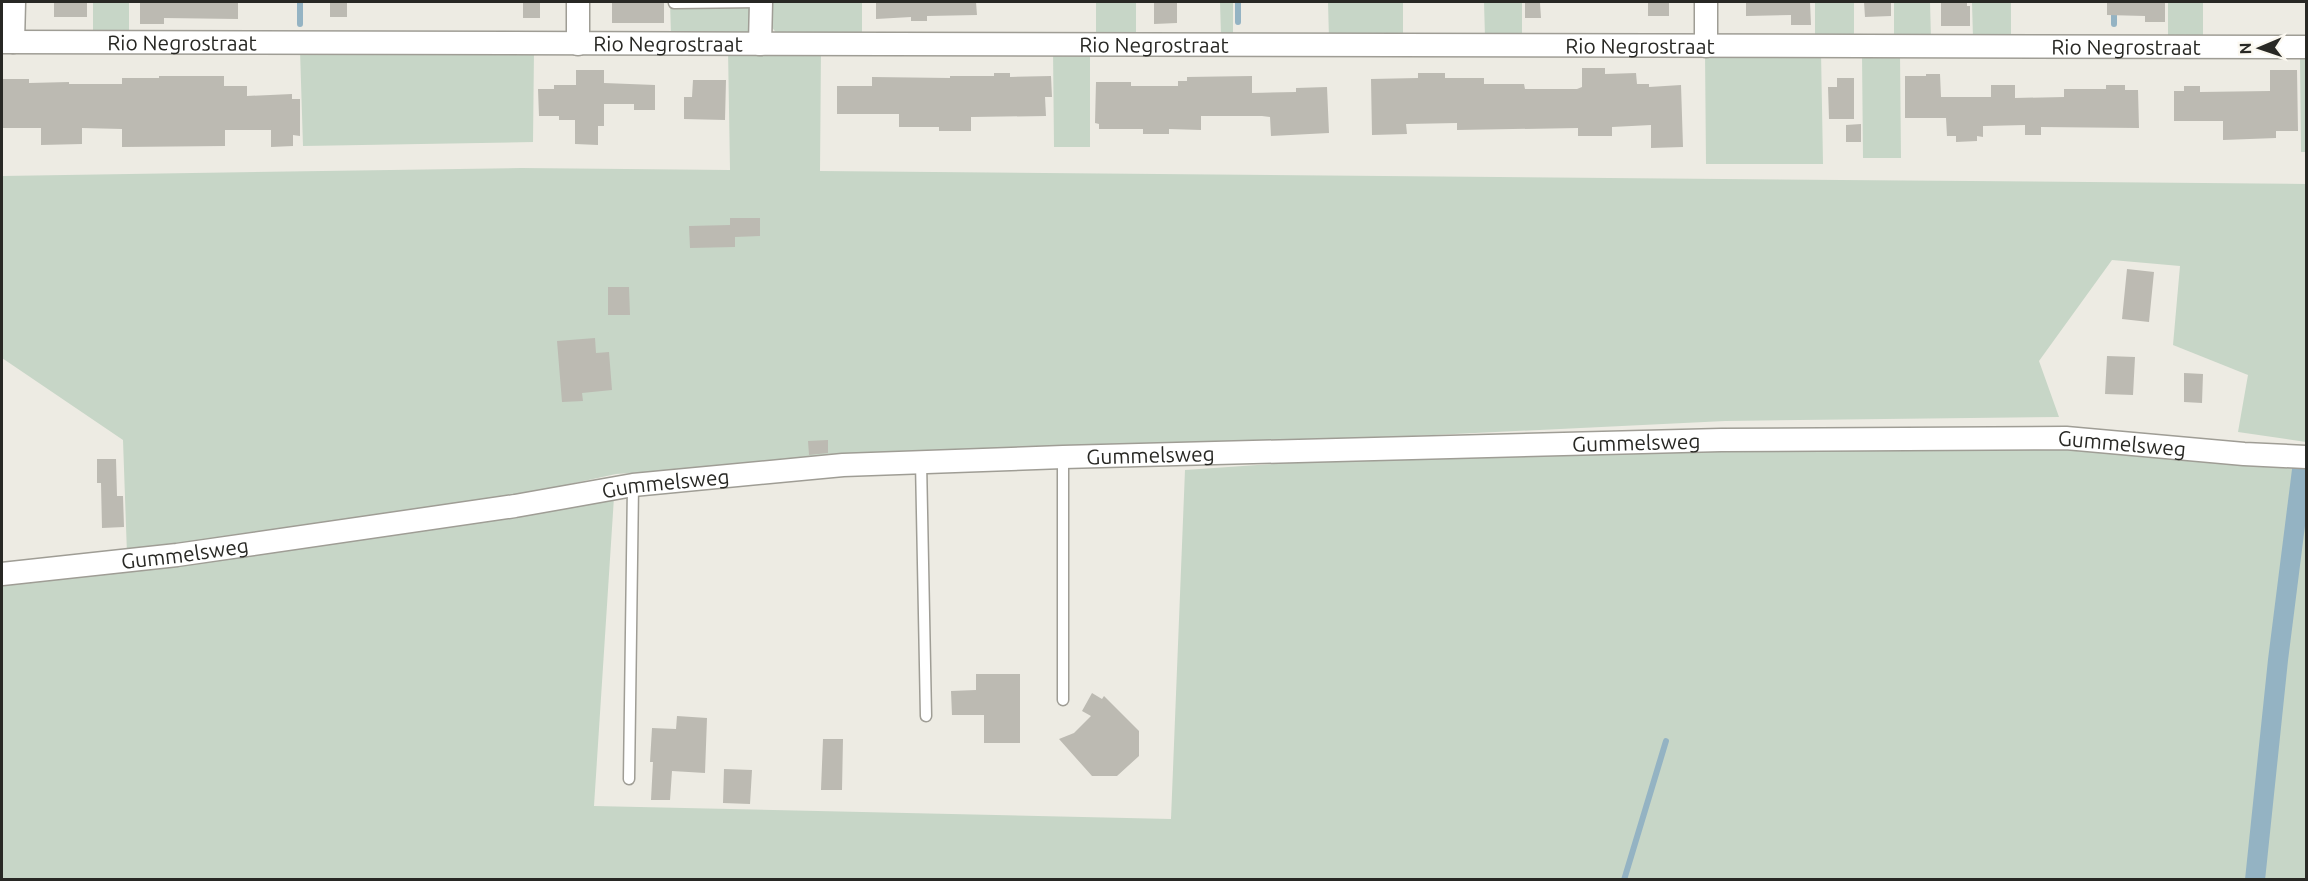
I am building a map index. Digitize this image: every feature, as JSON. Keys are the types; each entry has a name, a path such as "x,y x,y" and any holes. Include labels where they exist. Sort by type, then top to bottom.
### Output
{"street":[{"path":"7,42 14,2"},
{"path":"578,2 579,44"},
{"path":"760,2 760,44"},
{"path":"1706,2 1706,46"},
{"name":"Rio Negrostraat","path":"7,42 2307,47"},
{"name":"Gummelsweg","path":"2,574 189,553 515,506 633,485 843,465 921,461 1721,440 2066,438 2244,454 2307,457"}],"lane":[{"path":"674,3 760,2"},
{"path":"1063,457 1063,700"},
{"path":"921,461 926,716"},
{"path":"629,779 633,485"}],"green space":[{"path":"93,2 129,2 129,33 93,33"},
{"path":"670,2 752,2 750,31 742,34 671,35"},
{"path":"770,2 862,2 862,34 777,33 770,22"},
{"path":"1096,2 1136,2 1136,35 1096,35"},
{"path":"1220,2 1233,2 1233,34 1221,35"},
{"path":"1328,2 1403,2 1403,38 1329,39"},
{"path":"1484,2 1522,2 1522,37 1485,37"},
{"path":"1815,2 1854,2 1854,39 1815,39"},
{"path":"1894,2 1930,2 1931,39 1894,39"},
{"path":"1972,2 2011,2 2011,38 1973,38"},
{"path":"2168,2 2203,2 2203,39 2168,39"},
{"path":"728,49 821,49 820,171 2306,184 2306,442 2238,432 2248,375 2173,345 2180,266 2112,260 2039,361 2059,417 1725,421 1186,447 845,459 616,474 515,496 127,554 123,440 2,358 2,176 521,168 730,170"},
{"path":"300,50 534,50 533,142 303,146"},
{"path":"1053,50 1090,50 1090,147 1054,147"},
{"path":"1821,51 1823,164 1706,164 1705,52"},
{"path":"1862,54 1900,54 1901,158 1863,158"},
{"path":"2300,56 2306,56 2306,152 2301,152"},
{"path":"1728,433 2306,458 2306,879 2,879 2,579 614,497 594,806 1171,819 1185,470"}],"building":[{"path":"54,2 87,2 87,17 54,17"},
{"path":"140,2 238,2 238,19 164,18 164,24 140,24"},
{"path":"330,2 347,2 347,17 330,17"},
{"path":"523,2 540,2 540,18 523,18"},
{"path":"612,2 664,2 664,23 612,23"},
{"path":"876,2 976,2 977,15 927,16 927,21 911,21 911,17 876,19"},
{"path":"1154,2 1177,2 1177,23 1154,24"},
{"path":"1648,2 1669,2 1669,16 1648,16"},
{"path":"1746,2 1810,2 1811,25 1791,25 1791,15 1746,16"},
{"path":"1864,2 1891,2 1891,16 1865,17"},
{"path":"1941,2 1967,2 1967,6 1970,6 1970,26 1941,26"},
{"path":"2107,2 2165,2 2165,22 2145,22 2145,16 2107,15"},
{"path":"1525,3 1540,3 1541,18 1525,18"},
{"path":"1582,68 1605,68 1605,74 1636,73 1637,84 1649,84 1649,87 1681,85 1683,147 1651,148 1651,125 1612,127 1612,136 1578,136 1578,128 1457,130 1457,123 1406,124 1407,134 1372,135 1371,79 1418,78 1418,73 1445,73 1445,78 1484,78 1484,84 1524,84 1525,89 1577,89 1582,87"},
{"path":"576,70 604,70 604,83 655,85 655,110 634,110 634,104 604,104 604,126 598,126 598,145 575,144 575,120 559,120 559,116 539,116 538,89 554,89 554,85 576,85"},
{"path":"2270,70 2297,70 2298,131 2276,131 2276,138 2223,140 2223,121 2174,121 2174,91 2184,91 2184,86 2200,86 2200,92 2270,91"},
{"path":"994,73 1010,73 1010,77 1051,76 1052,97 1045,97 1046,116 971,117 971,131 939,131 939,127 899,127 899,114 837,114 837,86 872,86 872,77 950,78 950,76 994,76"},
{"path":"1926,74 1940,74 1941,97 1991,97 1991,85 2015,85 2015,98 2064,97 2064,89 2106,89 2106,85 2125,85 2125,90 2138,90 2139,128 2041,127 2041,135 2025,135 2025,125 1983,126 1983,137 1977,136 1977,141 1956,142 1956,136 1947,136 1946,118 1905,118 1905,76 1926,76"},
{"path":"159,76 224,76 224,86 247,86 247,96 292,94 292,99 300,99 300,136 293,135 293,146 271,147 271,130 225,130 225,146 122,147 122,129 82,128 82,144 41,145 41,128 2,128 2,79 29,79 29,83 122,84 122,78 159,78"},
{"path":"1252,76 1252,93 1296,92 1296,88 1327,87 1329,133 1271,136 1270,117 1262,116 1201,116 1201,130 1169,129 1169,134 1143,134 1143,129 1099,129 1099,124 1095,123 1096,82 1131,82 1131,86 1178,86 1178,81 1187,81 1187,77"},
{"path":"1837,78 1854,78 1854,119 1829,119 1828,87 1837,87"},
{"path":"693,80 726,80 725,120 684,119 684,97 692,97"},
{"path":"1861,124 1861,142 1846,142 1846,125"},
{"path":"730,218 760,218 760,236 735,237 735,247 690,248 689,226 730,225"},
{"path":"2127,269 2154,272 2149,322 2122,319"},
{"path":"608,287 629,287 630,315 608,315"},
{"path":"595,338 596,353 609,352 612,390 582,393 583,401 562,402 557,341"},
{"path":"2107,356 2135,357 2133,395 2105,394"},
{"path":"2184,373 2203,374 2202,403 2184,402"},
{"path":"828,440 828,453 809,455 808,441"},
{"path":"97,459 116,459 117,496 123,496 124,527 102,528 101,483 97,483"},
{"path":"976,674 1020,674 1020,743 984,743 984,715 952,715 951,691 976,690"},
{"path":"1092,693 1102,699 1104,696 1139,731 1139,756 1117,776 1092,776 1059,739 1074,733 1091,716 1082,711"},
{"path":"677,716 707,718 705,773 672,771 670,800 651,800 652,728 676,729"},
{"path":"823,739 843,739 842,790 821,790"},
{"path":"724,769 752,770 750,804 723,803"}],"waterway":[{"path":"300,2 300,24"},
{"path":"1238,2 1238,22"},
{"path":"2114,2 2114,24"},
{"path":"2255,880 2278,660 2303,462"},
{"path":"1624,880 1666,741"}]}
